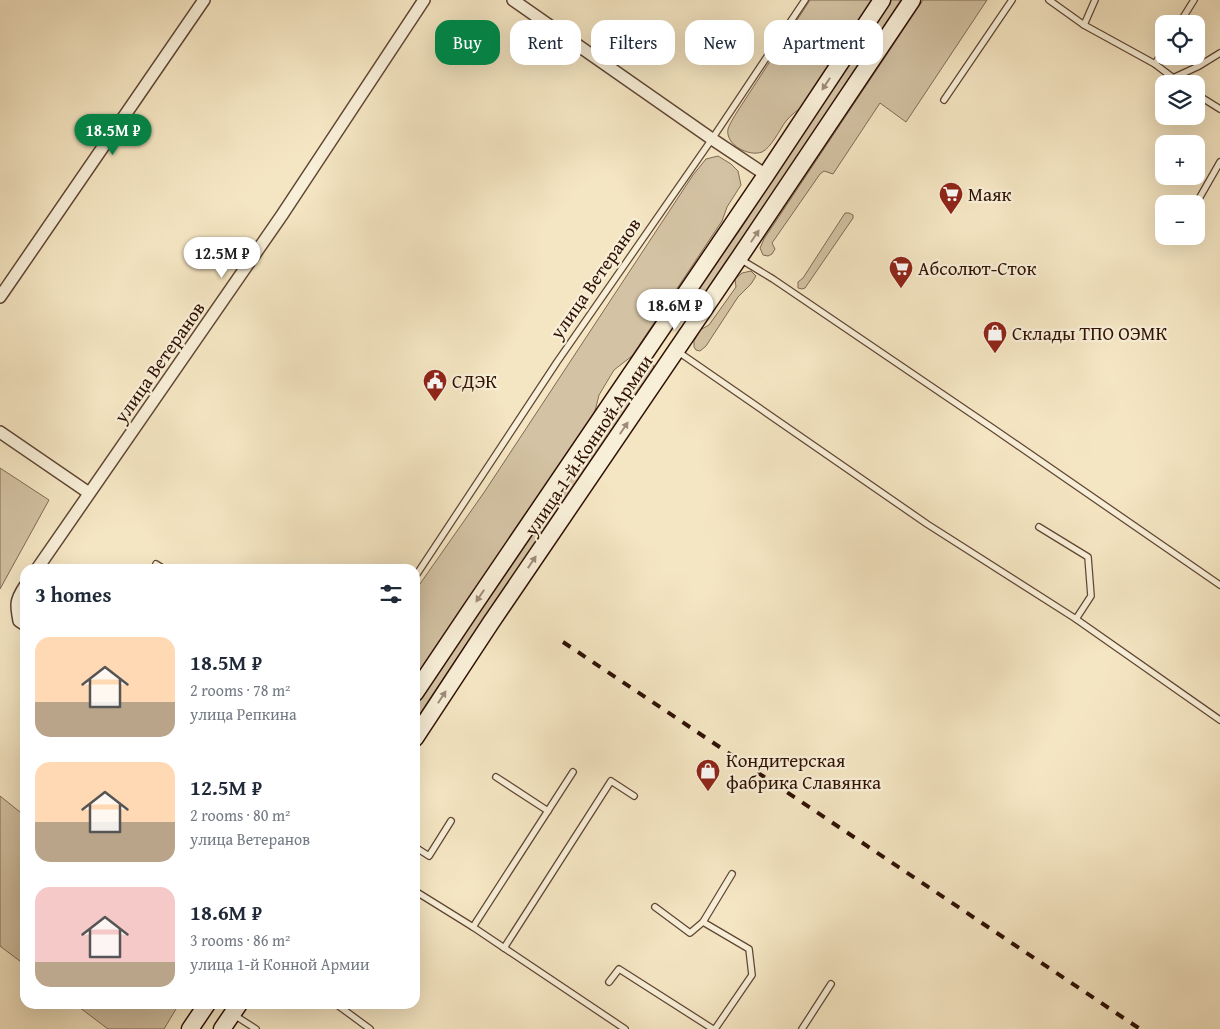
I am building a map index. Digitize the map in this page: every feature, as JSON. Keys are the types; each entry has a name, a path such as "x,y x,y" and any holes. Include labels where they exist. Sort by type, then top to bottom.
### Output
{"main road":[{"name":"улица 1-й Конной Армии","path":"420,686 766,175 882,0"},
{"name":"улица 1-й Конной Армии","path":"420,730 912,0"},
{"path":"656,336 677,351"},
{"path":"190,1029 204,1009"},
{"path":"222,1029 233,1009"}],"street":[{"path":"0,297 204,0"},
{"name":"улица Ветеранов","path":"40,564 282,215 424,0"},
{"path":"513,0 766,175"},
{"path":"0,432 89,493"},
{"path":"20,595 16,606 20,622"}],"lane":[{"name":"улица Ветеранов","path":"420,569 557,362 712,139 805,0"},
{"path":"944,100 1012,0"},
{"path":"1049,0 1084,25 1155,64"},
{"path":"1084,25 1095,0"},
{"path":"1185,15 1194,0"},
{"path":"1180,75 1200,66 1220,53"},
{"path":"1156,65 1169,75"},
{"path":"1205,100 1220,109"},
{"path":"1201,195 1220,162"},
{"path":"740,258 994,429 1220,585"},
{"path":"677,351 927,524 1076,619 1220,720"},
{"path":"1039,527 1088,557 1090,596 1076,619"},
{"path":"473,928 573,772"},
{"path":"496,776 548,811"},
{"path":"504,948 611,781 634,796"},
{"path":"420,850 429,856 451,821"},
{"path":"655,906 690,933 704,922 732,874"},
{"path":"420,894 625,1029"},
{"path":"610,982 620,968 714,1029 752,975 749,949 704,922"},
{"path":"802,1029 832,984"},
{"path":"236,1009 256,1029"},
{"path":"343,1009 370,1029"}],"shaded area":[{"path":"810,0 872,0 859,20 797,20"},
{"path":"891,0 901,0 883,27 883,20 878,20"},
{"path":"923,0 987,0 906,122 880,103 833,174 824,171 820,174 772,243 775,249 772,254 768,256 763,255 760,248 764,239 880,65 883,65 883,60"},
{"path":"768,65 830,65 804,106 788,119 772,143 762,152 751,153 745,151 734,145 730,140 728,129"},
{"path":"848,65 858,65 688,318 684,319 682,314 685,308 742,227"},
{"path":"718,156 738,171 741,185 727,207 722,221 632,356 614,370 599,395 595,411 590,420 515,533 420,670 420,584 485,491 693,175 706,159"},
{"path":"845,213 853,215 853,218 805,288 798,288 798,282 803,278"},
{"path":"751,271 756,276 751,284 738,297 706,346 700,351 696,350 694,341 700,330 709,325 736,287 735,279 742,273"},
{"path":"652,363 654,367 652,371 420,713 420,699 647,365"},
{"path":"0,468 49,500 0,589"},
{"path":"0,796 20,812 20,961 0,946"},
{"path":"82,1009 176,1009 164,1029 108,1029"}],"railway":[{"path":"563,642 1140,1029"}],"place":[{"name":"Маяк","path":"951,215"},
{"name":"Абсолют-Сток","path":"901,289"},
{"name":"Склады ТПО ОЭМК","path":"995,354"},
{"name":"СДЭК","path":"435,402"},
{"name":"Кондитерская фабрика Славянка","path":"708,792"}]}
